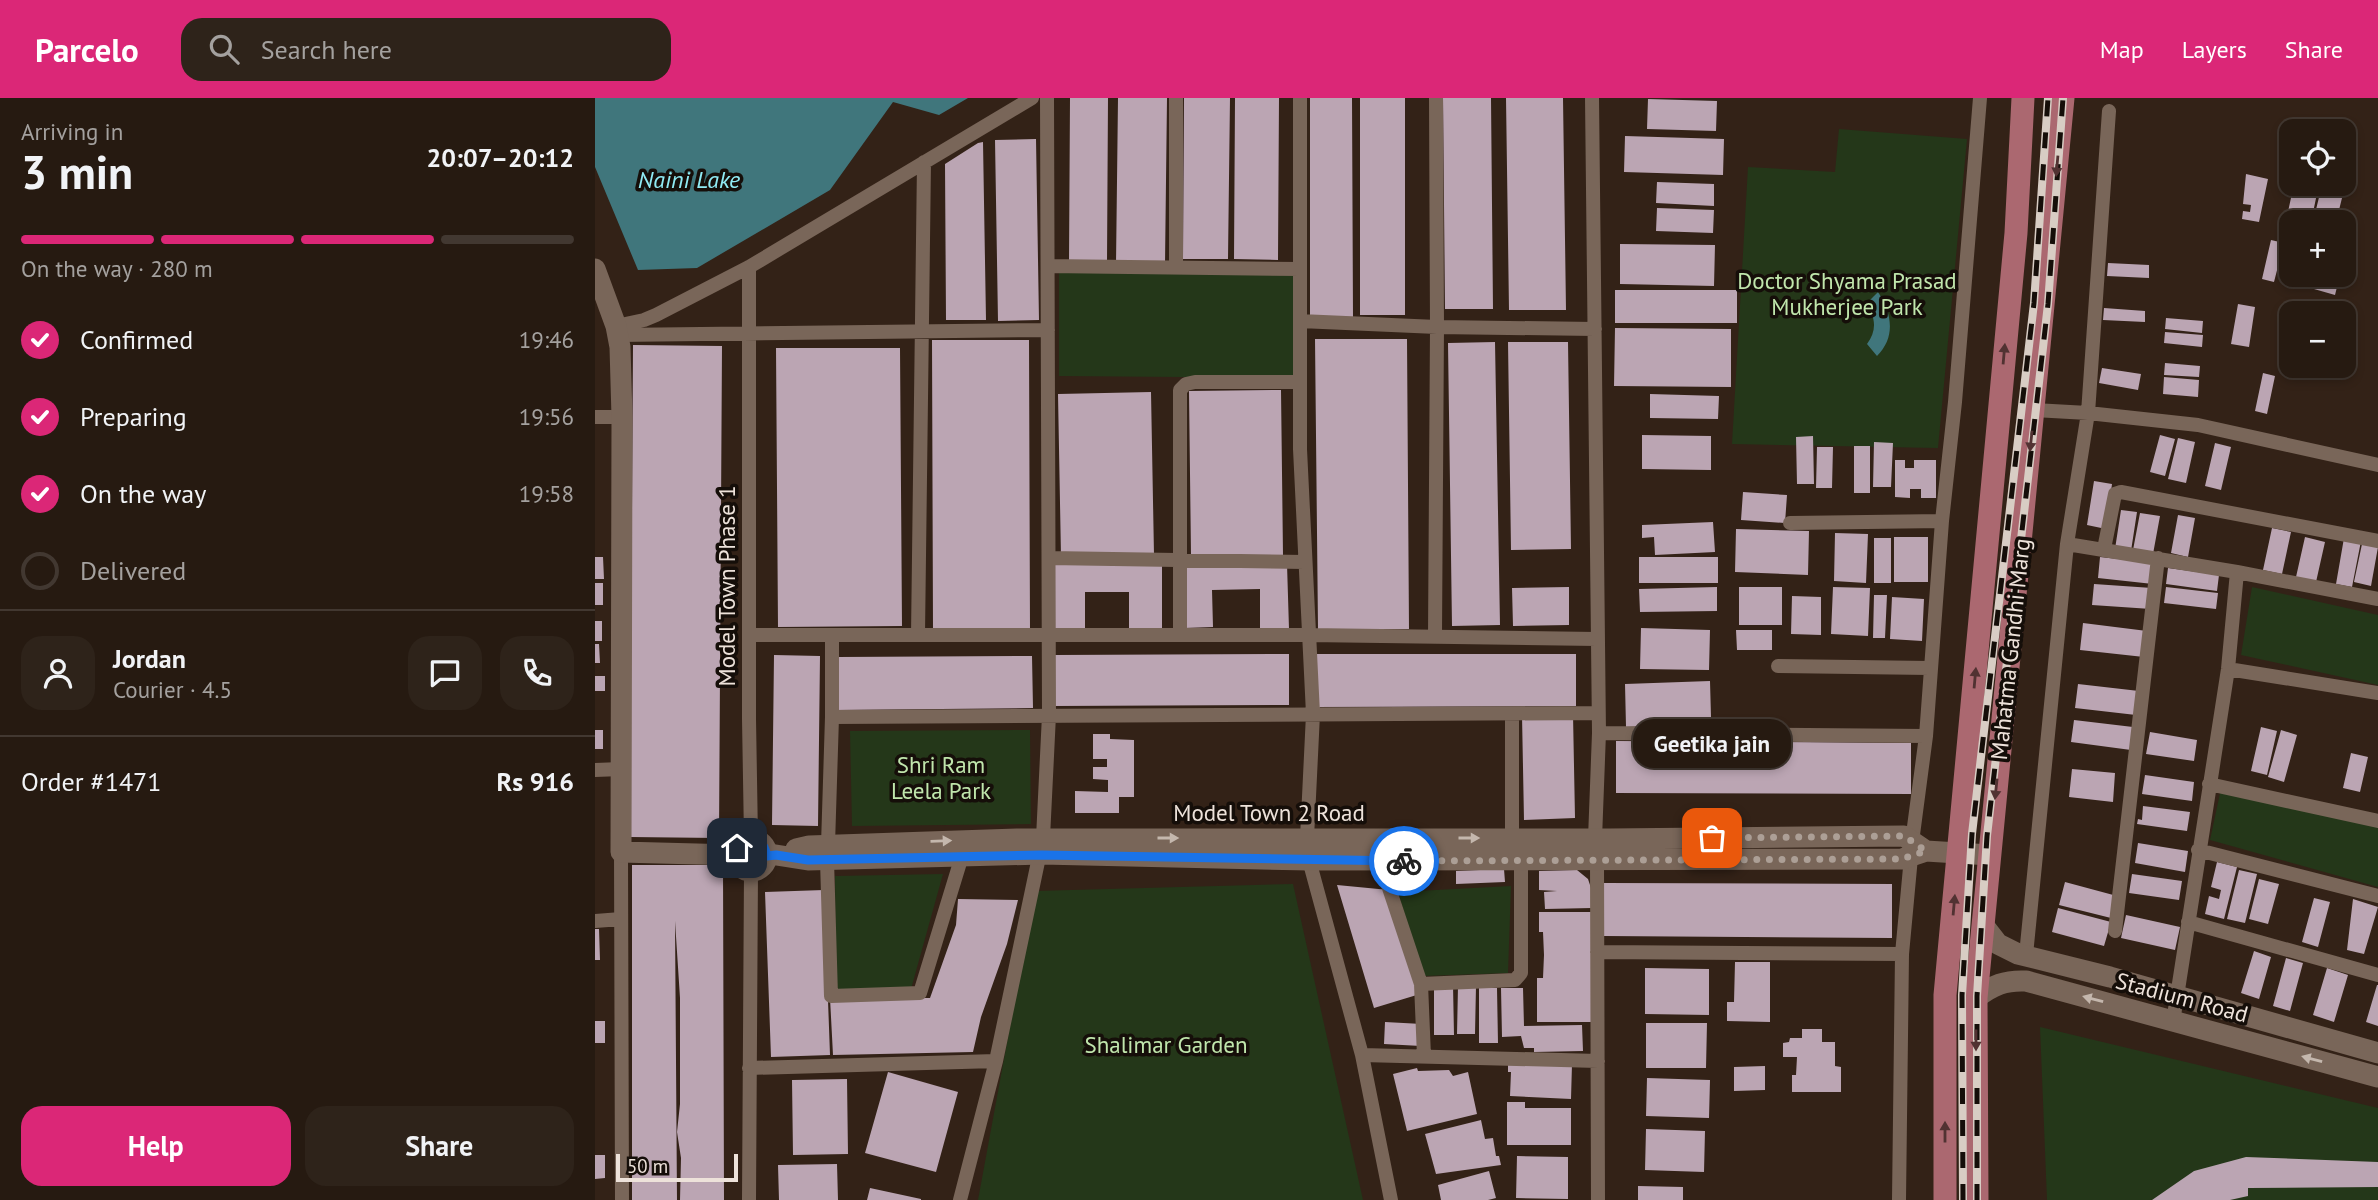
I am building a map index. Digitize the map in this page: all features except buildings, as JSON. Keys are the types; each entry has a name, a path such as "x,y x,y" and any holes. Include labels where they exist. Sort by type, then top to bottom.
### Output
{"main road":[{"name":"Mahatma Gandhi Marg","path":"1945,1200 1945,995 2014,246 2024,98"},
{"name":"Mahatma Gandhi Marg","path":"1977,1200 1976,998 2063,98"}],"street":[{"path":"616,331 656,315 749,267 1032,98"},
{"path":"960,1200 996,1061 1042,846 1049,715 1047,98"},
{"path":"1176,98 1176,268"},
{"path":"1300,98 1300,449 1313,714 1308,860 1362,1055 1391,1200"},
{"path":"1435,636 1436,98"},
{"path":"1592,98 1599,733 1595,839"},
{"path":"1899,1200 1902,954 1920,850 1930,668 1980,98"},
{"path":"2025,955 2067,544 2088,413 2109,111"},
{"path":"918,635 924,162"},
{"path":"1048,266 1300,269"},
{"name":"Model Town Phase 1","path":"749,267 751,838"},
{"path":"595,269 620,347 622,1200"},
{"path":"1300,321 1437,327 1595,329"},
{"path":"616,331 749,333 1048,330"},
{"path":"1179,635 1180,390 1185,384 1195,382 1300,382"},
{"path":"2034,410 2198,425 2378,465"},
{"path":"595,417 622,417"},
{"path":"2104,549 2112,502 2115,494 2121,492 2378,541"},
{"path":"1790,523 1942,521"},
{"path":"2067,544 2237,572 2378,600"},
{"path":"1049,558 1305,562"},
{"path":"2115,931 2158,558"},
{"path":"2173,1022 2228,669 2237,572"},
{"path":"749,635 1309,635 1597,639"},
{"path":"832,635 827,853 831,996 921,993 962,856"},
{"path":"1778,666 1930,668"},
{"path":"2228,669 2378,693"},
{"path":"832,717 1597,713"},
{"path":"1512,715 1512,839"},
{"path":"1599,733 1926,736"},
{"path":"595,770 621,769"},
{"path":"2209,784 2378,821"},
{"name":"Model Town 2 Road","path":"772,855 790,858 827,853 1042,846 1307,838 1904,836 1920,850 1902,859 1597,861 1308,860 1042,846 962,856 827,853"},
{"path":"751,838 758,840 772,855 764,864 751,871 738,863 734,855 743,841 751,838"},
{"path":"1920,850 1990,855"},
{"path":"2199,850 2378,896"},
{"path":"621,852 734,855"},
{"path":"1421,984 1515,980 1521,973 1521,860"},
{"path":"1380,861 1421,984 1424,1056"},
{"path":"1597,861 1598,1200"},
{"path":"749,1200 751,871"},
{"path":"595,921 621,919"},
{"path":"2188,922 2378,975"},
{"name":"Stadium Road","path":"1984,926 1998,944 2009,950 2378,1053"},
{"path":"1597,952 1902,954"},
{"name":"Stadium Road","path":"1976,998 2001,982 2026,981 2378,1077"},
{"path":"1362,1055 1598,1060"},
{"path":"749,1068 996,1061"}],"green space":[{"name":"Doctor Shyama Prasad Mukherjee Park","path":"1839,129 1967,139 1938,448 1732,444 1748,167 1835,172"},
{"path":"1059,272 1293,274 1293,378 1059,376"},
{"path":"2252,587 2378,615 2378,685 2241,655"},
{"name":"Shri Ram Leela Park","path":"1030,730 1031,824 852,826 850,731"},
{"path":"2222,784 2378,816 2378,887 2210,840"},
{"path":"943,874 911,989 836,995 835,876"},
{"name":"Shalimar Garden","path":"1293,884 1363,1200 978,1200 1035,891"},
{"path":"1511,886 1508,973 1423,976 1398,892"},
{"path":"2040,1027 2378,1108 2378,1200 2047,1200"}],"water":[{"name":"Naini Lake","path":"595,98 968,98 939,115 893,102 830,190 697,268 638,270 595,167"},
{"path":"1878,292 1889,316 1890,325 1887,341 1877,356 1867,344 1874,324 1866,304"}],"railway":[{"path":"1963,1200 1962,995 1972,834 2034,303 2048,98"},
{"path":"1977,1200 1977,996 1987,836 2048,304 2063,98"}],"way so far":[{"path":"1404,861 1902,859 1926,851 1904,836 1712,838"}],"place":[{"name":"Geetika jain","path":"1712,838"}],"route":[{"path":"737,848 743,841 751,838 758,840 765,847 767,856 808,860 1042,855 1404,861"}]}
